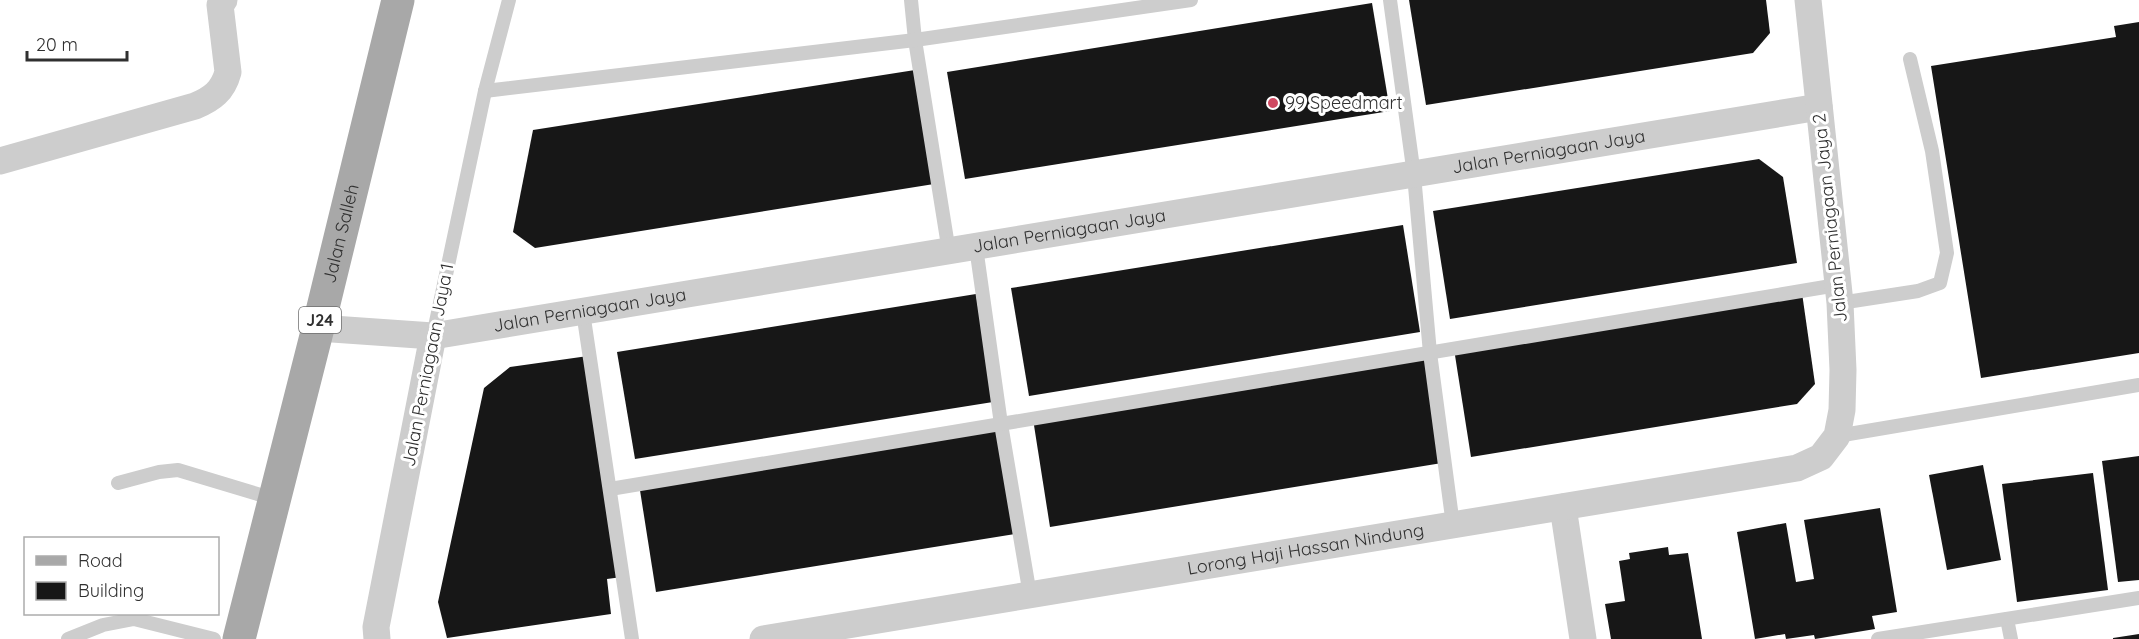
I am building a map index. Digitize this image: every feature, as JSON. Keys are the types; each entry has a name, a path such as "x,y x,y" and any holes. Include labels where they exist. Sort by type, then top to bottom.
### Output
{"main road":[{"name":"Jalan Salleh","path":"239,639 398,0"}],"street":[{"path":"0,162 195,106 212,98 225,82 228,72 220,5 224,0"},
{"name":"Jalan Perniagaan Jaya 2","path":"1808,0 1839,294 1843,370 1842,410 1837,436"},
{"name":"Jalan Perniagaan Jaya","path":"318,328 433,336 1819,107"},
{"name":"Jalan Perniagaan Jaya 1","path":"377,639 376,627 433,336"},
{"name":"Lorong Haji Hassan Nindung","path":"763,639 1797,468 1821,457 1837,436"},
{"path":"1563,507 1583,639"}],"lane":[{"name":"Jalan Perniagaan Jaya 1","path":"433,336 485,91 509,0"},
{"path":"911,0 915,40 949,252"},
{"path":"485,91 915,40 1191,0"},
{"path":"1390,0 1414,175 1430,353 1453,525"},
{"path":"610,489 1430,353 1839,294 1917,291 1940,283 1947,253 1932,151 1910,59"},
{"path":"976,247 1001,424 1030,595"},
{"path":"583,312 632,639"},
{"path":"1837,436 2139,385"},
{"path":"118,483 159,472 178,470 274,499"},
{"path":"1878,639 2139,598"},
{"path":"68,639 103,625 134,619 214,639"},
{"path":"2007,619 2011,639"}],"building":[{"path":"1409,0 1766,0 1770,33 1753,53 1426,105"},
{"path":"1372,3 1390,111 965,179 947,72"},
{"path":"2139,22 2139,353 1981,378 1931,66 2116,37 2114,26"},
{"path":"915,70 934,184 535,248 513,232 533,130"},
{"path":"1759,159 1783,177 1797,263 1450,319 1433,211"},
{"path":"1403,225 1420,332 1029,396 1011,288"},
{"path":"1802,293 1815,384 1797,404 1471,457 1454,349"},
{"path":"976,294 993,402 635,459 617,352"},
{"path":"588,356 622,577 607,579 611,614 447,638 438,602 484,388 510,367"},
{"path":"1425,356 1442,463 1050,527 1033,419"},
{"path":"997,427 1015,534 656,592 639,484"},
{"path":"2139,456 2139,580 2118,582 2102,461"},
{"path":"1983,465 2001,560 1947,570 1929,475"},
{"path":"2093,473 2108,590 2017,602 2002,484"},
{"path":"1880,508 1897,612 1872,616 1875,629 1815,639 1814,635 1786,639 1785,634 1755,639 1737,532 1786,523 1796,582 1814,579 1804,520"},
{"path":"1668,547 1669,555 1688,553 1702,639 1611,639 1605,604 1625,601 1619,561 1630,559 1629,553"},
{"path":"2139,634 2139,639 2113,639 2113,638"}],"place":[{"name":"99 Speedmart","path":"1273,103"}]}
